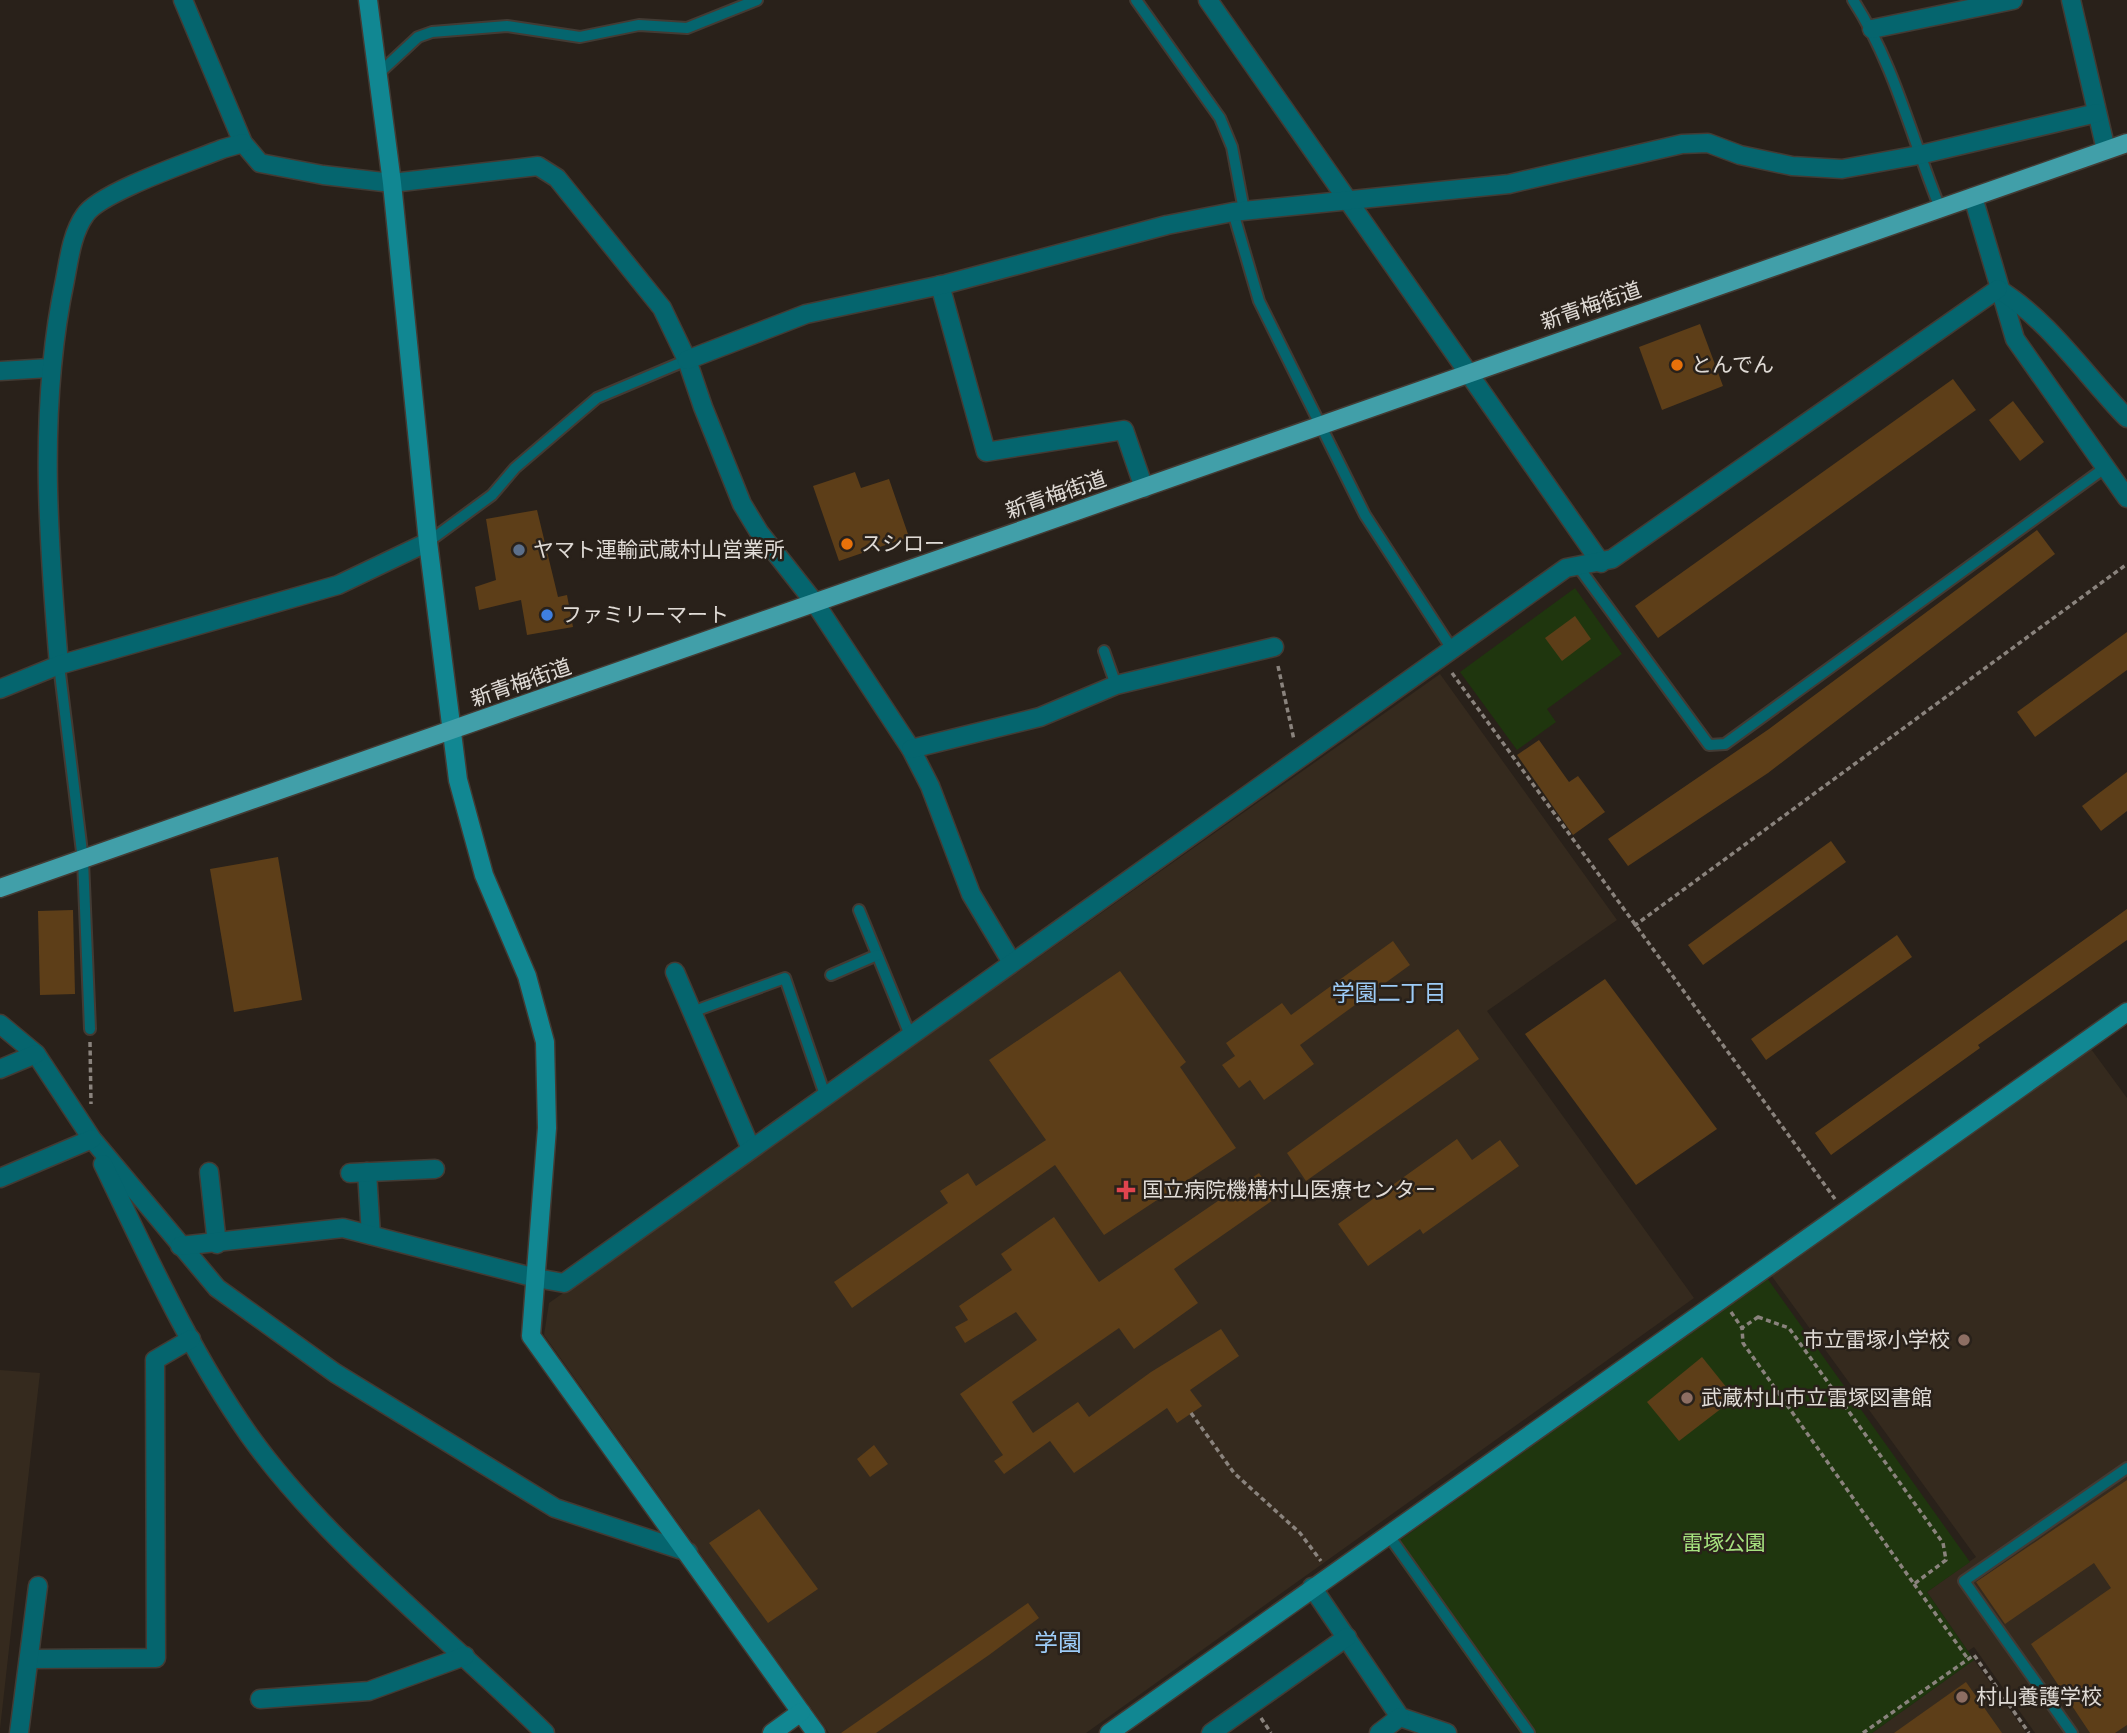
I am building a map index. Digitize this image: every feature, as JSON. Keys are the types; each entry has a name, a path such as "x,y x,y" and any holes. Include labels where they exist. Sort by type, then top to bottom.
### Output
{"main road":[{"name":"新青梅街道","path":"0,888 2127,143"}],"street":[{"path":"183,0 243,143 260,163 392,183 538,166 557,178 662,308 687,360 742,504 759,532 816,603 911,749 930,786 971,894 1012,961"},
{"path":"368,0 392,183 428,542 458,780 484,875 530,985 545,1042 547,1128 531,1336 816,1733"},
{"path":"1208,0 1601,563"},
{"path":"1872,29 2013,0"},
{"path":"2071,0 2106,150"},
{"path":"687,360 806,314 940,285 1167,225 1233,212 1509,184 1682,144 1708,143 1740,155 1792,166 1842,169 1919,155 2097,113"},
{"path":"59,665 48,536 49,368 74,240 85,214 103,199 243,143"},
{"path":"1973,197 1998,289 2015,339 2127,498"},
{"path":"940,285 986,452 1124,430 1144,488"},
{"path":"1998,289 2016,300 2123,408"},
{"path":"180,1247 343,1228 564,1283 1566,568 1601,563 1998,289"},
{"path":"0,371 49,368"},
{"path":"0,689 59,665 338,585 428,542"},
{"path":"911,749 1040,717 1116,685 1274,647"},
{"path":"675,972 751,1149"},
{"path":"1108,1733 1387,1533 2127,1012"},
{"path":"0,1024 36,1054 92,1139 180,1247 228,1296 335,1373 555,1508 688,1552"},
{"path":"0,1069 36,1054"},
{"path":"0,1178 92,1139"},
{"path":"92,1139 167,1296 251,1437 315,1513 545,1733"},
{"path":"371,1234 359,1172 435,1169"},
{"path":"209,1172 217,1244"},
{"path":"31,1659 156,1658 155,1360 191,1339"},
{"path":"19,1733 31,1659 38,1586"},
{"path":"1312,1587 1400,1717 1447,1733"},
{"path":"1211,1733 1347,1637"},
{"path":"260,1699 369,1691 465,1656"},
{"path":"772,1733 801,1712"},
{"path":"1379,1733 1400,1717"}],"lane":[{"path":"377,75 418,37 432,32 507,26 580,37 639,25 687,28 757,0"},
{"path":"1136,0 1220,118 1232,147 1243,205 1233,212 1259,301 1324,426 1366,515 1446,653"},
{"path":"1853,0 1872,29 1940,208"},
{"path":"428,542 492,495 515,468 597,398 687,360"},
{"path":"1577,565 1709,746 1725,744 2106,467"},
{"path":"1104,651 1116,685"},
{"path":"59,665 82,860 90,1029"},
{"path":"859,910 910,1035"},
{"path":"831,975 877,955"},
{"path":"692,1012 785,978 825,1095"},
{"path":"2072,1733 1964,1581 2127,1468"},
{"path":"1387,1533 1529,1733"}],"path":[{"path":"1634,926 2127,564"},
{"path":"1274,647 1298,758"},
{"path":"1446,653 1634,926 1845,1213"},
{"path":"90,1029 92,1139"},
{"path":"1727,1307 1742,1328 1743,1343 1968,1659"},
{"path":"1742,1328 1758,1317 1789,1328 1943,1544 1946,1560 1914,1584"},
{"path":"1191,1413 1234,1472 1300,1533 1324,1564"},
{"path":"1863,1733 1974,1655 2029,1733"}],"shaded area":[{"path":"1440,674 1617,920 1487,1011 1694,1298 1086,1733 829,1733 544,1335 549,1303"},
{"path":"2091,1049 2127,1098 2127,1733 2035,1733 1974,1647 1968,1651 1927,1592 1976,1557 1771,1275"},
{"path":"0,1370 40,1373 0,1729"},
{"name":"村山養護学校","path":"1974,1660 2026,1733 1872,1733"}],"green space":[{"path":"1575,588 1622,654 1547,709 1556,722 1517,750 1460,672"},
{"name":"雷塚公園","path":"1767,1278 1970,1562 1927,1592 1974,1660 1872,1733 1520,1733 1389,1548"}],"building":[{"path":"1700,324 1723,386 1662,410 1639,347"},
{"path":"1953,379 1976,410 1658,638 1635,606"},
{"path":"2013,401 2044,442 2020,461 1989,420"},
{"path":"855,472 861,488 889,479 909,537 839,561 813,486"},
{"name":"ヤマト運輸武蔵村山営業所","path":"537,510 558,597 567,595 573,627 527,635 521,600 479,610 475,587 496,580 486,519"},
{"path":"2037,530 2055,554 1768,773 1628,866 1608,839 1769,729"},
{"path":"1575,616 1591,639 1562,661 1545,638"},
{"path":"2127,632 2127,670 2035,737 2017,712"},
{"path":"1539,740 1569,782 1578,776 1605,812 1573,835 1517,755"},
{"path":"2127,772 2127,811 2101,831 2082,806"},
{"path":"1831,841 1846,862 1703,965 1688,945"},
{"path":"278,857 302,1000 234,1012 210,869"},
{"path":"2127,909 2127,940 1978,1045 1980,1048 1831,1155 1815,1133"},
{"path":"73,910 75,994 40,995 38,911"},
{"path":"1897,935 1912,957 1766,1060 1751,1039"},
{"path":"1393,941 1410,965 1300,1045 1314,1064 1264,1100 1250,1080 1239,1088 1222,1065 1235,1056 1226,1043 1282,1003 1291,1015"},
{"path":"1120,971 1186,1062 1180,1067 1236,1148 1104,1235 1055,1165 852,1308 834,1282 948,1203 940,1191 968,1173 976,1186 1046,1140 989,1060"},
{"path":"1605,979 1717,1129 1636,1185 1525,1034"},
{"path":"1458,1029 1479,1059 1306,1181 1287,1153"},
{"path":"1457,1139 1472,1160 1500,1140 1519,1166 1423,1234 1420,1229 1368,1266 1338,1224"},
{"path":"1259,1173 1276,1198 1174,1269 1198,1303 1134,1349 1119,1328 1012,1402 1033,1433 1078,1402 1089,1417 1151,1372 1221,1329 1239,1356 1190,1390 1202,1406 1177,1423 1167,1408 1074,1473 1050,1441 1004,1474 994,1461 1003,1455 960,1394 1037,1340 1016,1312 965,1343 955,1327 968,1320 959,1306 1012,1270 1001,1254 1054,1217 1099,1282"},
{"path":"1702,1357 1735,1398 1679,1441 1647,1402"},
{"path":"874,1445 888,1464 870,1477 857,1459"},
{"path":"2127,1480 2127,1725 2115,1733 2090,1733 2031,1644 2111,1588 2094,1563 2005,1624 1976,1582"},
{"path":"759,1509 818,1589 768,1623 709,1543"},
{"path":"1028,1603 1039,1618 989,1655 876,1733 841,1733"},
{"path":"1966,1682 2002,1733 1894,1733"}],"place":[{"name":"とんでん","path":"1677,365"},
{"name":"スシロー","path":"847,544"},
{"name":"ヤマト運輸武蔵村山営業所","path":"519,550"},
{"name":"ファミリーマート","path":"547,615"},
{"name":"国立病院機構村山医療センター","path":"1126,1190"},
{"name":"市立雷塚小学校","path":"1964,1340"},
{"name":"武蔵村山市立雷塚図書館","path":"1687,1398"},
{"name":"村山養護学校","path":"1962,1697"}],"district":[{"name":"学園二丁目","path":"1389,993"},
{"name":"学園","path":"1058,1643"}]}
